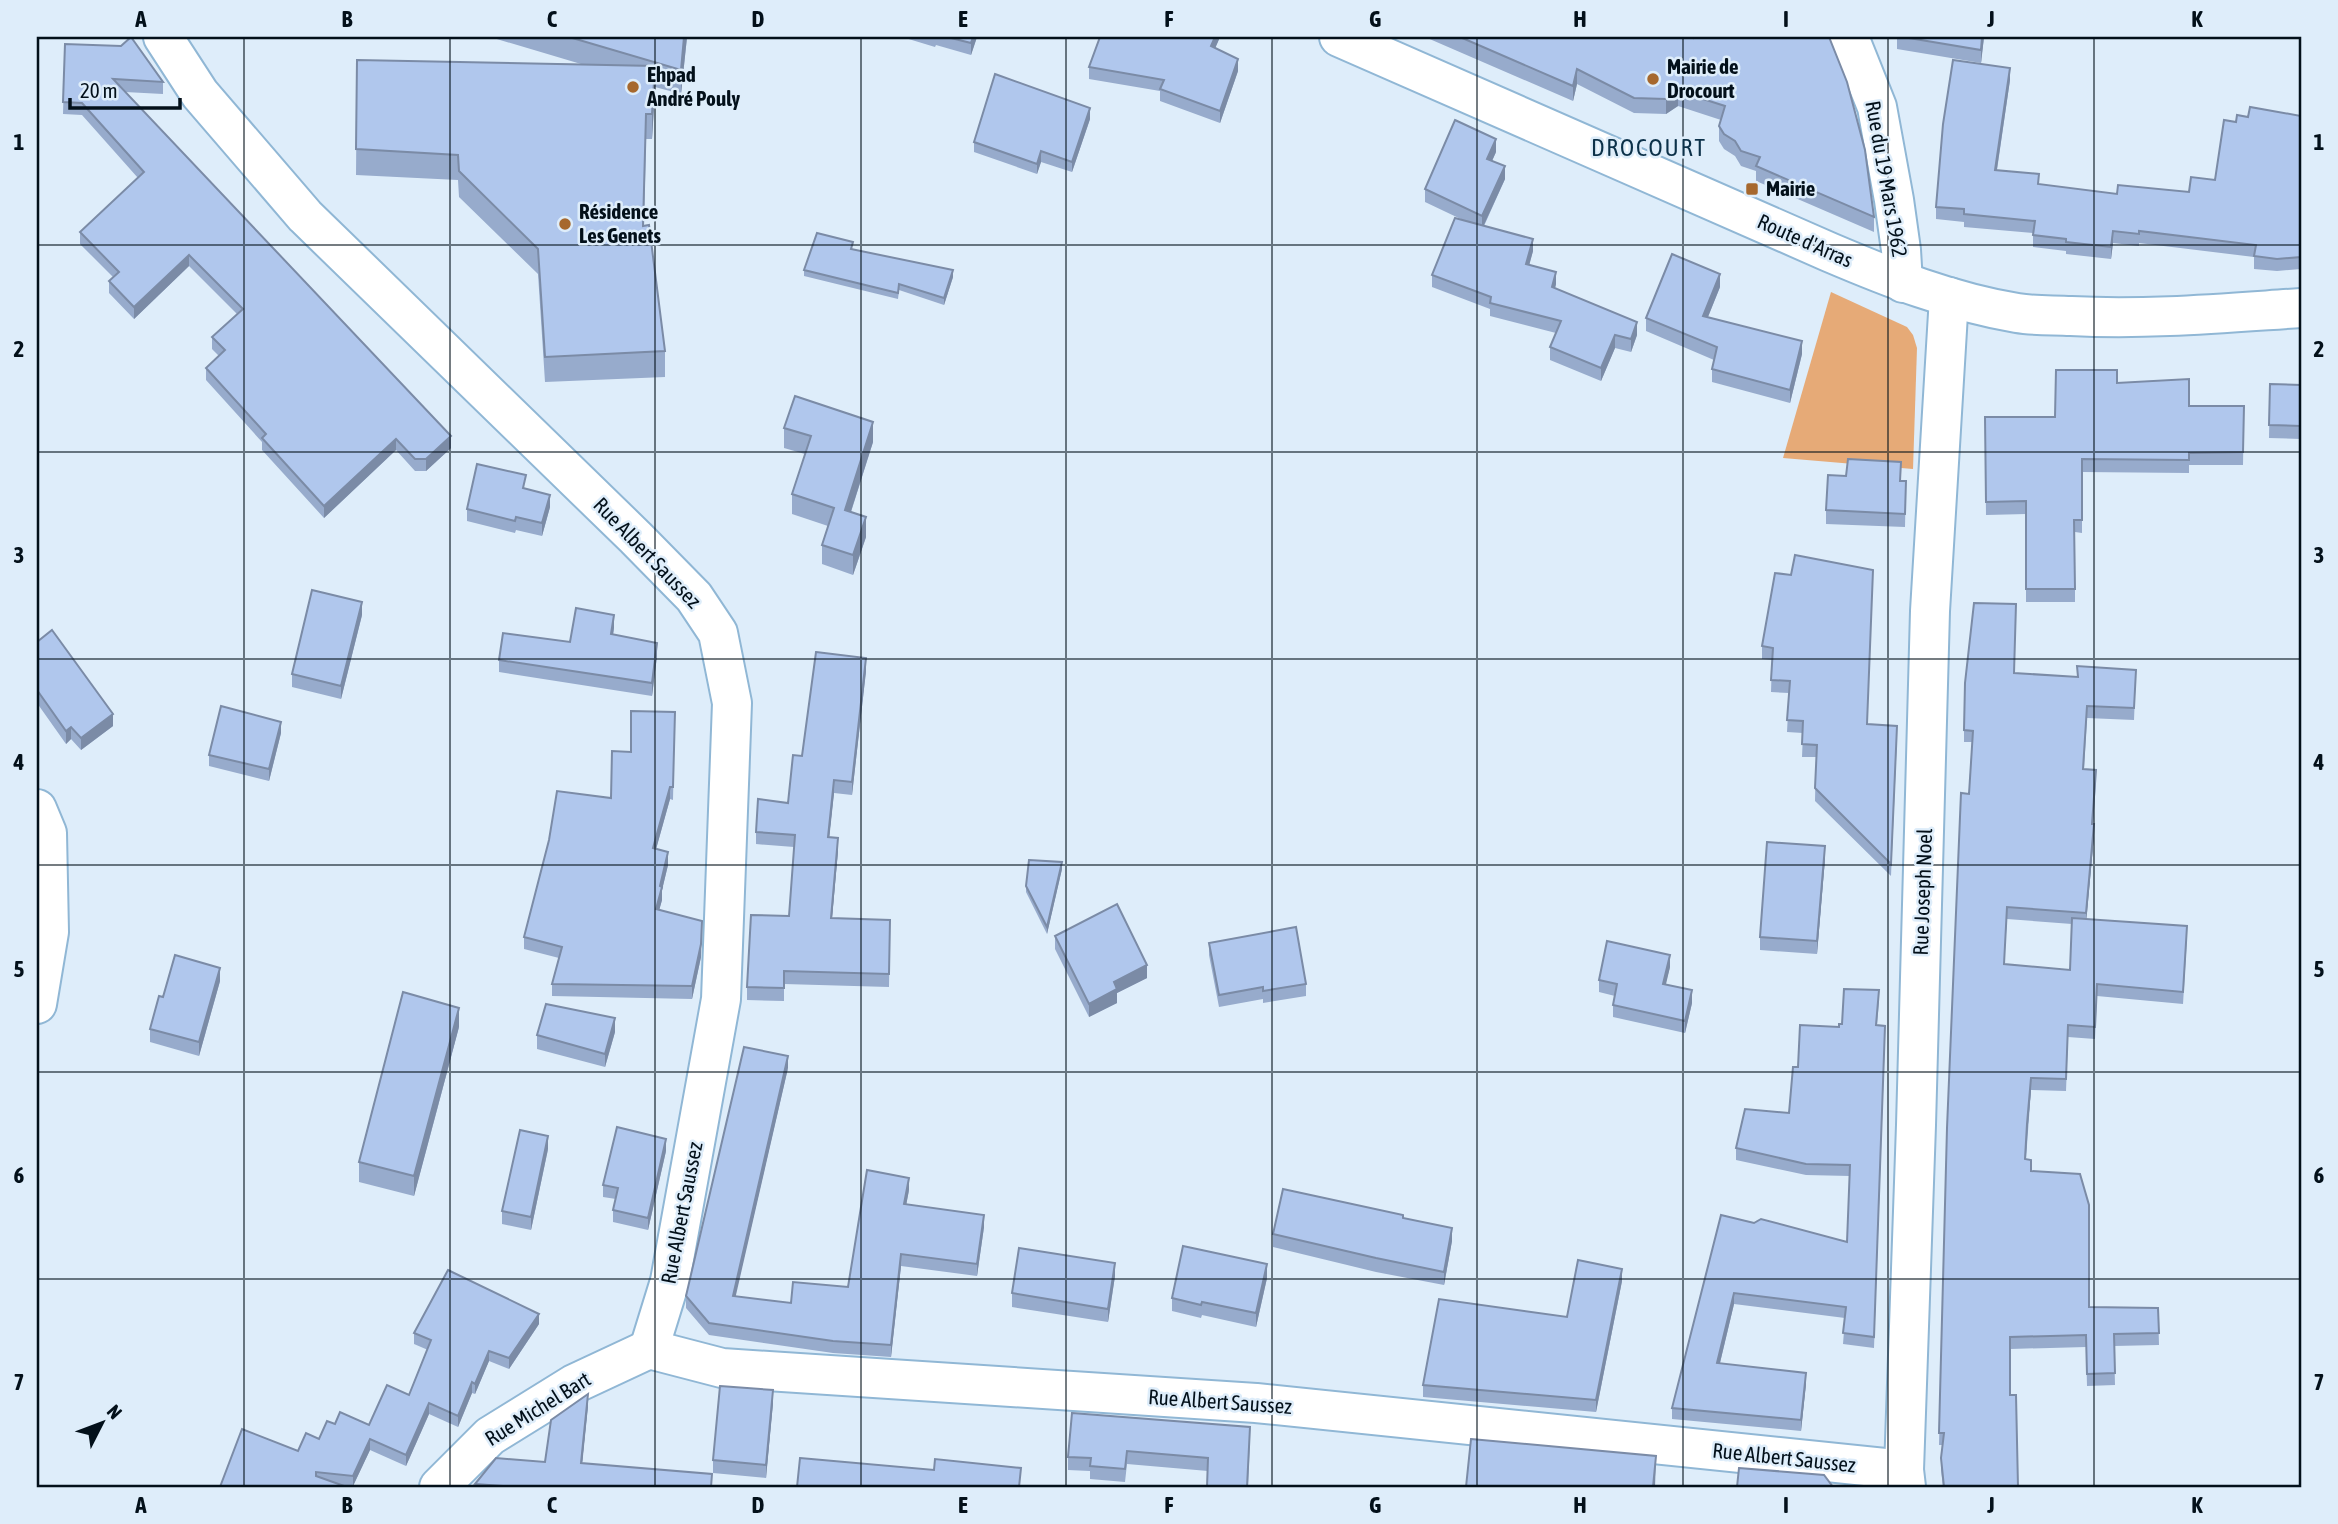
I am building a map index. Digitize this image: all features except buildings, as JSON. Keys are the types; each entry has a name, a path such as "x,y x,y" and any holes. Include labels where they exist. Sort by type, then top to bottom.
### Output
{"street":[{"name":"Rue Albert Saussez","path":"163,37 200,94 305,216 636,538 694,597 718,633 732,703 721,999 670,1281 649,1349 722,1368 1256,1403 1905,1479"},
{"name":"Route d'Arras","path":"1339,37 1903,283 1948,297 2019,313 2094,317 2174,317 2301,308"},
{"name":"Rue du 19 Mars 1962","path":"1849,37 1877,107 1894,200 1903,283"},
{"name":"Rue Joseph Noel","path":"1905,1479 1930,611 1948,297"},
{"path":"37,809 47,833 49,932 37,1004"},
{"name":"Rue Michel Bart","path":"439,1487 490,1436 574,1384 649,1349"}],"shaded area":[{"path":"1831,292 1907,327 1913,335 1917,348 1913,469 1783,458"}],"place":[{"name":"Mairie de Drocourt","path":"1653,79"},
{"name":"Ehpad André Pouly","path":"633,87"},
{"name":"Mairie","path":"1752,189"},
{"name":"Résidence Les Genets","path":"565,224"}],"district":[{"name":"DROCOURT","path":"1649,148"}]}
